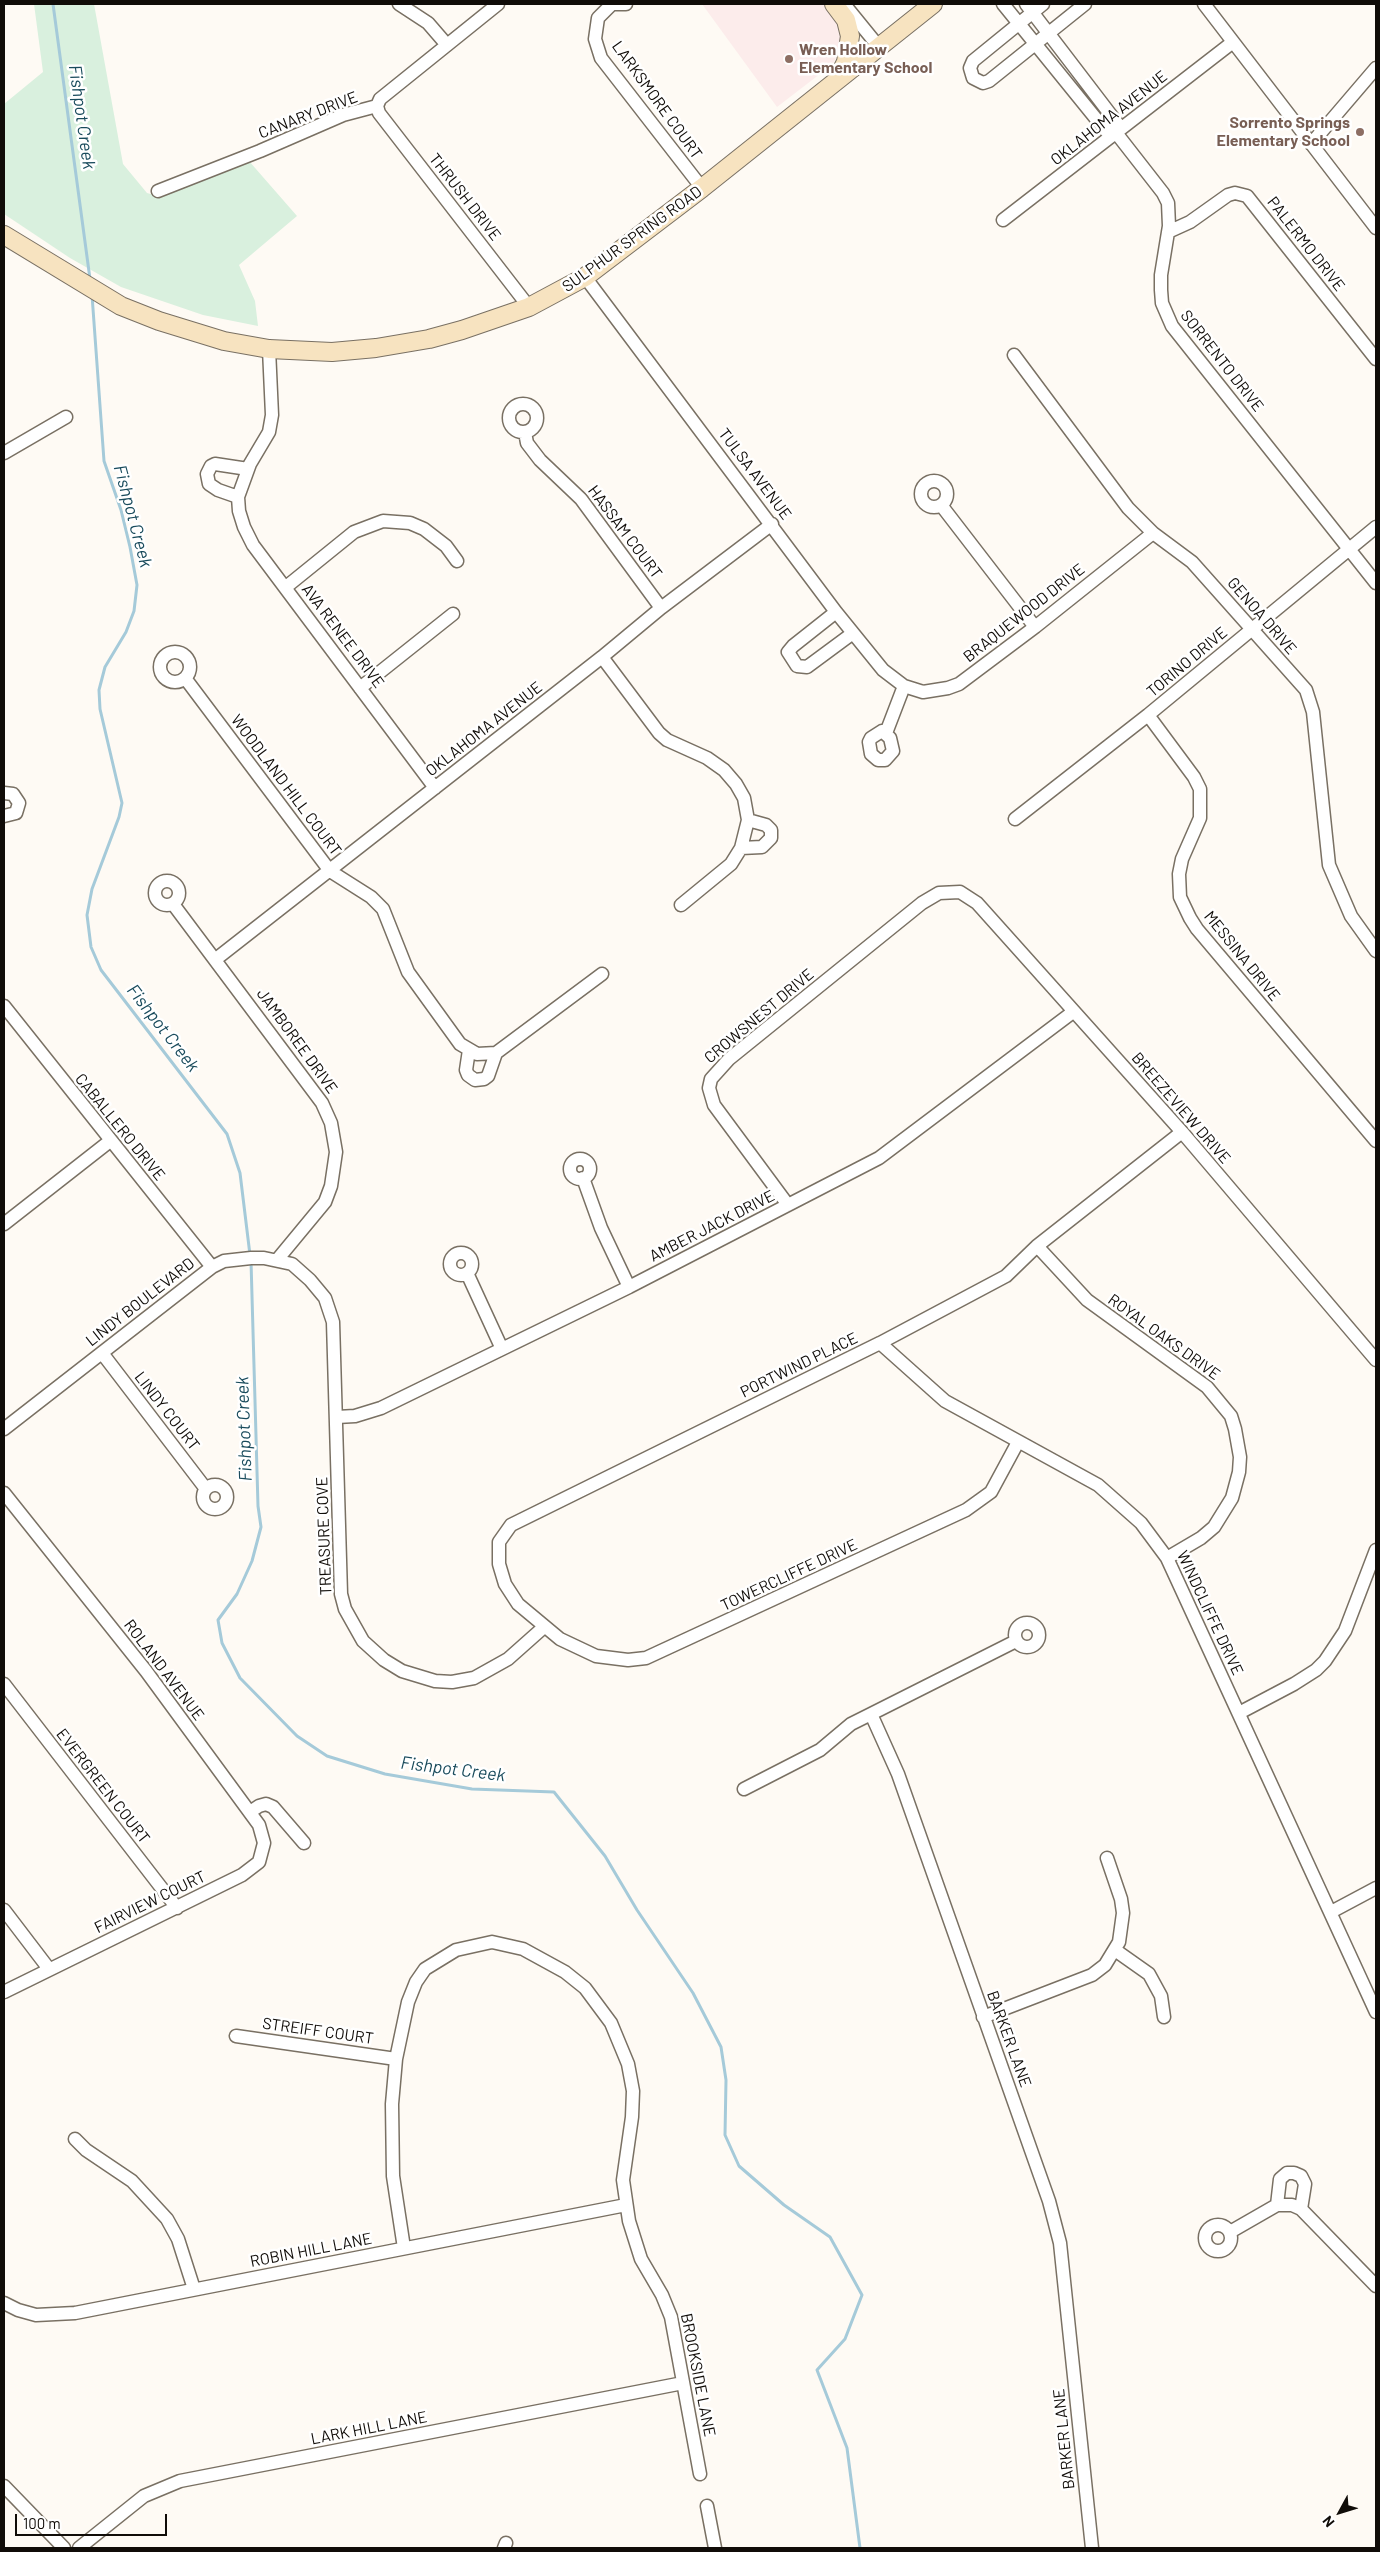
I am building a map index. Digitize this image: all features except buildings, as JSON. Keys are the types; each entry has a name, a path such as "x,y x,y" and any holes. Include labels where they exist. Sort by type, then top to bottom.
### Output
{"main road":[{"path":"834,4 846,20 850,36 846,62 837,80"},
{"name":"SULPHUR SPRING ROAD","path":"4,235 62,272 121,306 191,332 269,349 332,352 399,345 462,330 529,307 585,277 702,188 934,4"}],"street":[{"path":"399,4 428,23 447,45"},
{"name":"CANARY DRIVE","path":"158,191 260,151 343,115 377,106 380,99 498,4"},
{"name":"LARKSMORE COURT","path":"626,4 613,4 598,18 595,39 601,58 702,188"},
{"path":"844,4 879,47"},
{"name":"SORRENTO DRIVE","path":"1003,4 1106,132 1117,134"},
{"path":"1043,4 1029,8 1019,23 973,61 970,68 973,78 983,83 989,81 1085,4"},
{"path":"1204,4 1376,228"},
{"name":"SORRENTO DRIVE","path":"1029,8 1117,123 1117,134 1163,193 1170,215 1161,275 1161,290 1162,303 1172,326 1376,583"},
{"name":"OKLAHOMA AVENUE","path":"1003,220 1117,134 1233,42"},
{"path":"1311,144 1376,68"},
{"name":"THRUSH DRIVE","path":"377,106 379,113 529,307"},
{"name":"PALERMO DRIVE","path":"1168,232 1190,222 1228,195 1247,196 1376,359"},
{"name":"TULSA AVENUE","path":"585,277 772,524 836,612 883,670 904,686"},
{"path":"248,469 215,464 211,466 207,474 209,484 218,490 238,497 248,469 262,448 270,424 269,349"},
{"name":"GENOA DRIVE","path":"1014,355 1128,508 1153,533 1192,562 1306,690 1310,700 1329,865 1351,916 1376,952"},
{"path":"4,453 66,417"},
{"name":"HASSAM COURT","path":"525,432 527,443 540,460 581,498 661,608"},
{"name":"AVA RENEE DRIVE","path":"238,497 239,511 253,545 435,788"},
{"path":"941,506 1035,627"},
{"path":"286,587 354,532 384,521 410,523 424,528 446,546 457,561"},
{"name":"OKLAHOMA AVENUE","path":"216,959 602,657 661,608 772,524"},
{"name":"TORINO DRIVE","path":"1015,819 1148,715 1376,527"},
{"name":"BRAQUEWOOD DRIVE","path":"904,686 923,692 948,688 959,684 1035,627 1153,533"},
{"path":"836,612 788,652 797,666 807,667 853,633"},
{"path":"360,688 454,614"},
{"path":"602,657 667,740 707,758 724,770 736,784 744,798 748,820 741,848 731,864 681,905"},
{"name":"WOODLAND HILL COURT","path":"185,678 330,871 371,897 383,910 408,972 460,1044 469,1050"},
{"path":"886,733 904,686"},
{"name":"MESSINA DRIVE","path":"1148,715 1194,777 1200,789 1200,818 1182,859 1179,874 1180,897 1190,918 1197,929 1376,1141"},
{"path":"4,793 13,794 19,803 16,813 4,816"},
{"path":"741,848 762,846 771,838 771,830 766,825 748,820"},
{"name":"BREEZEVIEW DRIVE","path":"950,891 960,892 977,903 1182,1132 1376,1360"},
{"name":"CROWSNEST DRIVE","path":"788,1205 714,1105 710,1088 711,1080 729,1059 922,903 939,893 950,891"},
{"name":"JAMBOREE DRIVE","path":"173,904 322,1103 327,1111 334,1134 335,1166 325,1202 270,1259"},
{"path":"496,1053 488,1076 484,1079 475,1080 468,1075 466,1070 469,1050 477,1054 496,1053 602,974"},
{"name":"CABALLERO DRIVE","path":"5,1012 212,1267"},
{"name":"AMBER JACK DRIVE","path":"337,1417 355,1416 381,1408 629,1287 891,1151 1073,1012"},
{"name":"PORTWIND PLACE","path":"544,1627 518,1604 505,1584 499,1564 499,1542 510,1525 880,1343 1006,1276 1037,1246 1182,1132"},
{"path":"4,1224 110,1141"},
{"path":"583,1178 601,1228 629,1287"},
{"name":"ROYAL OAKS DRIVE","path":"1037,1246 1087,1300 1207,1387 1231,1416 1236,1429 1240,1457 1239,1472 1232,1498 1214,1527 1196,1542 1167,1558"},
{"name":"LINDY BOULEVARD","path":"4,1429 212,1267 224,1262 270,1259"},
{"name":"TREASURE COVE","path":"270,1259 292,1264 310,1280 325,1298 333,1322 341,1594 345,1609 354,1627 371,1650 402,1671 434,1681 452,1682 474,1678 500,1665 525,1646 544,1627"},
{"path":"467,1273 502,1348"},
{"name":"WINDCLIFFE DRIVE","path":"880,1343 945,1401 1111,1494 1141,1523 1167,1558 1376,2012"},
{"name":"LINDY COURT","path":"102,1352 206,1489"},
{"name":"TOWERCLIFFE DRIVE","path":"544,1627 560,1639 596,1656 628,1660 646,1658 662,1652 966,1510 991,1492 1018,1442"},
{"name":"ROLAND AVENUE","path":"4,1493 146,1671 250,1812"},
{"path":"1239,1713 1294,1684 1316,1670 1325,1661 1346,1631 1376,1550"},
{"path":"744,1789 820,1750 851,1724 1016,1641"},
{"name":"EVERGREEN COURT","path":"4,1684 177,1908"},
{"name":"BARKER LANE","path":"870,1714 898,1774 1049,2201 1060,2243 1092,2548"},
{"path":"250,1812 266,1804 273,1807 304,1844"},
{"name":"FAIRVIEW COURT","path":"4,1992 242,1875 259,1862 264,1843 262,1833 250,1812"},
{"path":"984,2017 1092,1975 1105,1964 1115,1950 1122,1932 1123,1913 1121,1899 1107,1858"},
{"path":"1331,1912 1376,1888"},
{"path":"4,1910 49,1969"},
{"name":"BROOKSIDE LANE","path":"404,2248 393,2176 391,2150 392,2104 396,2059 408,2002 416,1982 425,1969 456,1950 492,1942 533,1953 565,1972 585,1988 603,2011 618,2039 628,2064 633,2091 632,2117 623,2180 626,2205 633,2242 662,2295 671,2317 700,2474"},
{"path":"1115,1950 1149,1974 1161,1996 1164,2017"},
{"name":"STREIFF COURT","path":"236,2036 396,2059"},
{"path":"75,2138 86,2150 132,2181 167,2219 178,2240 194,2289"},
{"path":"1277,2205 1280,2180 1287,2173 1294,2173 1301,2176 1305,2184 1301,2209"},
{"path":"1230,2232 1277,2205 1284,2204 1301,2209 1376,2286"},
{"name":"ROBIN HILL LANE","path":"4,2303 18,2310 47,2316 75,2313 626,2205"},
{"name":"LARK HILL LANE","path":"79,2548 144,2496 180,2481 684,2383"},
{"path":"4,2486 64,2548"},
{"path":"707,2506 715,2548"}],"shaded area":[{"name":"Wren Hollow Elementary School","path":"702,4 827,4 836,18 841,41 838,53 833,64 777,107"}],"green space":[{"path":"34,4 94,4 123,164 147,193 161,197 249,161 297,216 239,265 255,301 258,326 203,315 121,287 70,258 4,214 4,104 43,72"}],"waterway":[{"name":"Fishpot Creek","path":"53,4 90,279"},
{"name":"Fishpot Creek","path":"92,295 104,461 121,510 137,585 134,611 126,632 105,667 99,690 100,709 122,803 119,817 92,889 87,915 91,947 101,970 227,1134 240,1173 250,1255"},
{"name":"Fishpot Creek","path":"251,1261 258,1506 261,1527 252,1561 237,1594 218,1620 222,1643 240,1678 297,1736 327,1756 385,1774 472,1789 554,1792 605,1856 637,1910 693,1993 721,2047 726,2080 725,2135 739,2166 784,2205 830,2237 862,2295 845,2339 817,2370 847,2448 860,2548"}],"place":[{"name":"Wren Hollow Elementary School","path":"789,59"},
{"name":"Sorrento Springs Elementary School","path":"1360,132"}]}
